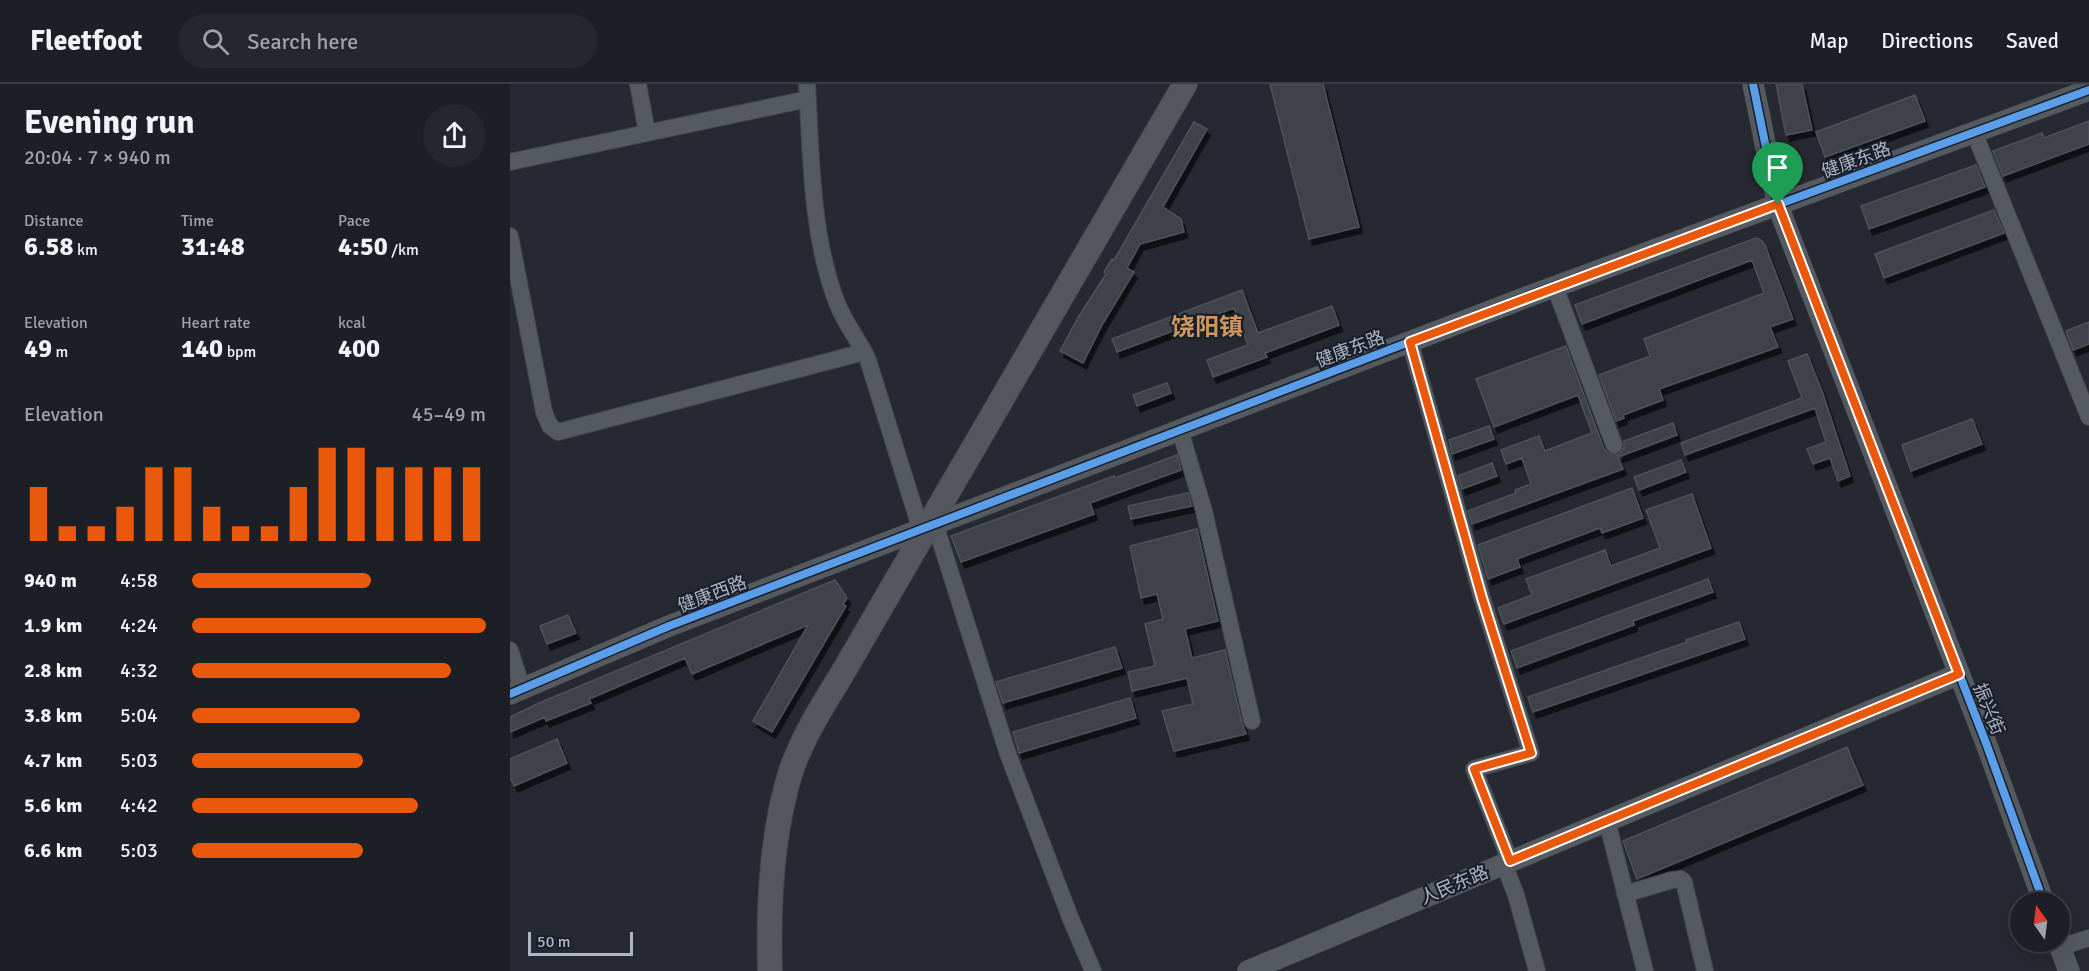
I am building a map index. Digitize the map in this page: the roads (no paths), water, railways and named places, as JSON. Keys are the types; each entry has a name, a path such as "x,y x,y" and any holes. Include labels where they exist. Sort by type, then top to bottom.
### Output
{"main road":[{"path":"770,971 771,883 783,801 792,770 817,713 842,674 1185,84"}],"street":[{"path":"638,84 647,133"},
{"name":"振兴街","path":"1753,84 1778,204 1986,743 2040,892"},
{"name":"健康东路","path":"927,527 1555,287 2089,90"},
{"path":"510,162 647,133 808,91 814,195 828,277 846,324 864,352 1008,754 1093,971"},
{"path":"1974,132 2089,417"},
{"path":"510,236 544,412 550,426 558,432 864,352"},
{"path":"1555,287 1614,445"},
{"path":"1410,342 1482,598 1531,753 1474,769 1507,863 1537,971"},
{"path":"1180,430 1204,511 1252,721"},
{"name":"健康西路","path":"516,691 669,626 927,527"},
{"path":"510,650 516,691"},
{"name":"人民东路","path":"1248,971 1959,674"},
{"path":"1607,821 1645,971"},
{"path":"1625,894 1681,879 1684,882 1706,971"},
{"path":"2070,942 2089,938"},
{"path":"2062,952 2069,971"}],"district":[{"name":"饶阳镇","path":"1207,327"}]}
